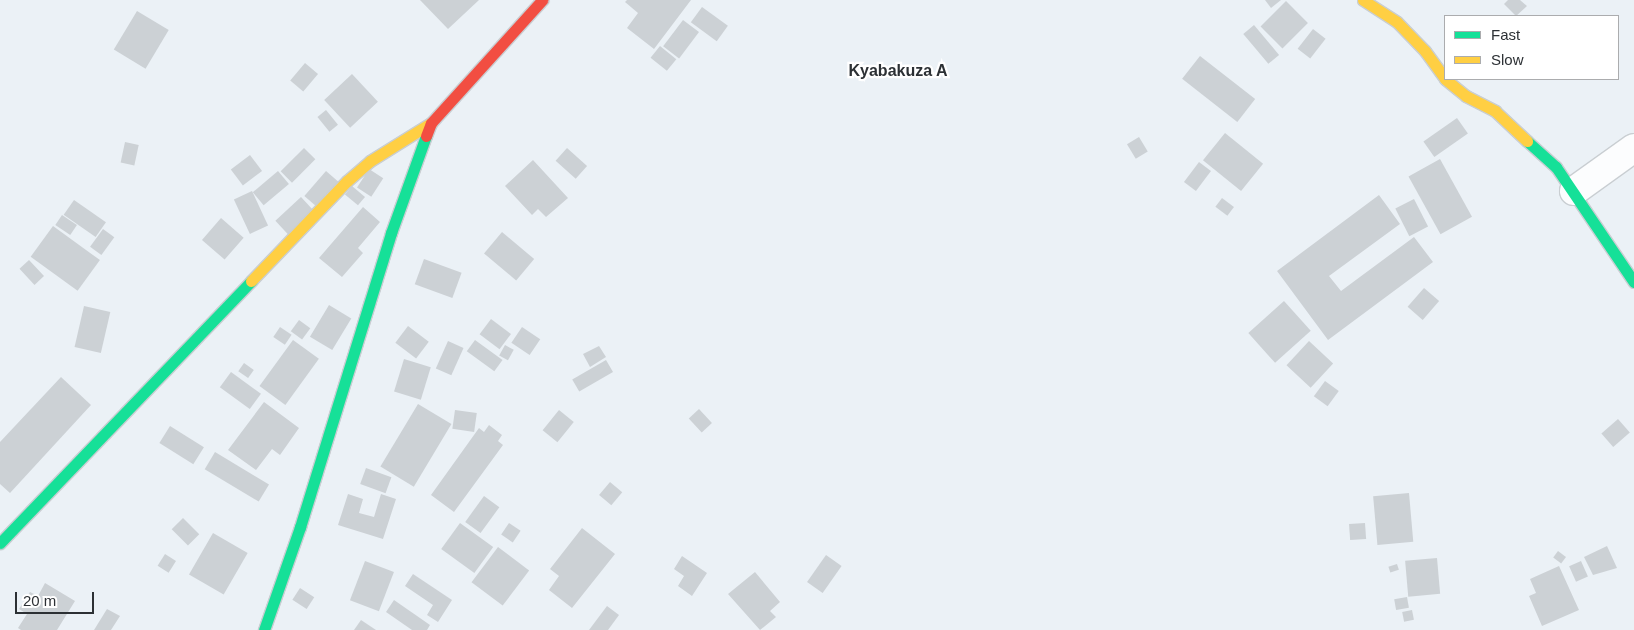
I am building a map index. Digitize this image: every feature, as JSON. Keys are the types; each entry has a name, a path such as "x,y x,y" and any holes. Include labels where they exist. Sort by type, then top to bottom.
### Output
{"street":[{"path":"0,544 347,181 370,161 431,123 542,0"},
{"path":"1363,0 1397,22 1425,51 1444,78"},
{"path":"1446,80 1514,126 1556,168 1574,191 1634,282"},
{"path":"264,630 300,527 391,233 431,123"},
{"path":"1574,191 1634,148"}],"building":[{"path":"420,0 479,0 448,29"},
{"path":"627,0 691,0 654,49 627,28 638,13 625,2"},
{"path":"1265,0 1281,0 1271,8"},
{"path":"1508,0 1520,0 1527,6 1515,15 1504,4"},
{"path":"1286,1 1308,23 1282,48 1261,26"},
{"path":"702,7 728,26 717,41 691,22"},
{"path":"137,11 169,30 146,69 114,50"},
{"path":"683,20 699,32 679,58 663,46"},
{"path":"1254,25 1279,55 1268,64 1243,34"},
{"path":"1313,29 1326,39 1310,59 1298,49"},
{"path":"660,46 676,59 667,71 651,58"},
{"path":"1200,56 1255,99 1237,122 1182,79"},
{"path":"305,63 318,74 303,92 290,81"},
{"path":"352,74 378,102 350,128 324,100"},
{"path":"326,110 338,125 329,132 317,117"},
{"path":"1457,118 1468,134 1434,157 1423,142"},
{"path":"1225,133 1263,164 1241,191 1203,160"},
{"path":"1139,137 1148,152 1136,159 1127,144"},
{"path":"125,142 139,145 134,165 121,163"},
{"path":"304,148 315,159 292,183 281,171"},
{"path":"567,148 587,166 576,179 556,161"},
{"path":"250,155 262,171 243,185 231,169"},
{"path":"1440,159 1472,217 1441,234 1409,176"},
{"path":"533,160 568,198 546,217 538,209 532,215 505,186"},
{"path":"1199,162 1211,171 1196,191 1184,182"},
{"path":"369,169 383,178 371,197 357,187"},
{"path":"278,171 289,184 264,205 253,192"},
{"path":"326,171 340,183 318,208 304,196"},
{"path":"352,186 365,197 358,205 345,194"},
{"path":"252,191 268,225 250,234 234,199"},
{"path":"1379,195 1400,224 1329,276 1341,291 1414,237 1433,262 1328,340 1277,271"},
{"path":"301,197 314,211 288,235 275,221"},
{"path":"1222,198 1234,207 1227,216 1215,207"},
{"path":"1414,199 1428,227 1409,236 1395,209"},
{"path":"74,200 106,222 96,237 64,215"},
{"path":"363,207 380,222 358,248 363,253 342,277 319,258"},
{"path":"62,215 77,225 70,235 55,225"},
{"path":"221,218 244,238 225,260 202,240"},
{"path":"53,226 100,260 78,291 31,257"},
{"path":"103,229 114,237 101,255 90,247"},
{"path":"502,232 534,259 516,280 484,253"},
{"path":"424,259 462,273 452,298 415,284"},
{"path":"29,260 44,276 34,285 19,269"},
{"path":"1424,288 1439,301 1423,320 1408,307"},
{"path":"1284,301 1311,331 1275,363 1248,333"},
{"path":"329,305 351,318 332,350 310,337"},
{"path":"84,306 110,312 101,353 75,347"},
{"path":"491,319 511,334 500,349 480,334"},
{"path":"299,320 310,328 302,340 291,331"},
{"path":"408,326 429,342 416,358 395,343"},
{"path":"280,327 292,335 285,345 273,337"},
{"path":"522,327 540,339 530,355 511,343"},
{"path":"293,340 319,359 285,405 259,386"},
{"path":"475,340 503,360 494,371 467,351"},
{"path":"448,341 464,348 451,375 436,368"},
{"path":"1309,341 1333,364 1311,388 1286,365"},
{"path":"505,345 514,350 508,360 499,355"},
{"path":"599,346 606,357 590,367 583,354"},
{"path":"404,359 431,367 421,400 394,392"},
{"path":"606,360 613,372 579,392 572,380"},
{"path":"244,363 254,370 248,378 238,371"},
{"path":"231,372 261,394 250,409 220,387"},
{"path":"61,377 91,405 10,493 0,484 0,442"},
{"path":"1325,381 1339,391 1328,406 1314,396"},
{"path":"264,402 299,428 280,455 272,449 256,470 228,450"},
{"path":"418,404 451,424 414,487 380,467"},
{"path":"699,409 712,423 702,432 689,419"},
{"path":"455,410 477,413 474,432 452,429"},
{"path":"559,410 574,422 557,442 543,430"},
{"path":"1618,419 1630,433 1613,447 1601,433"},
{"path":"489,425 502,435 498,441 503,445 454,512 431,495 479,428 484,432"},
{"path":"170,426 204,447 193,464 159,443"},
{"path":"215,452 269,484 259,502 205,469"},
{"path":"366,468 391,477 386,493 360,484"},
{"path":"610,482 622,492 611,505 599,495"},
{"path":"1409,493 1413,542 1377,545 1373,496"},
{"path":"348,494 363,499 359,513 374,517 381,494 396,499 383,539 338,525"},
{"path":"484,496 499,507 481,533 465,522"},
{"path":"183,518 199,534 188,546 172,529"},
{"path":"460,523 493,547 474,573 441,549"},
{"path":"509,523 521,531 513,542 501,535"},
{"path":"1365,523 1366,539 1350,540 1349,524"},
{"path":"582,528 615,554 572,608 549,590 559,576 550,569"},
{"path":"213,533 248,553 224,595 189,575"},
{"path":"1607,546 1617,568 1593,575 1584,557"},
{"path":"498,547 529,570 503,606 472,582"},
{"path":"1558,551 1566,557 1561,563 1553,557"},
{"path":"165,554 176,561 169,573 158,566"},
{"path":"826,555 842,566 823,593 807,582"},
{"path":"682,556 707,573 692,596 678,586 684,576 674,569"},
{"path":"1437,558 1440,594 1408,597 1405,561"},
{"path":"365,561 394,572 379,611 350,600"},
{"path":"1581,561 1588,577 1576,582 1569,566"},
{"path":"1397,564 1399,570 1390,572 1388,567"},
{"path":"1559,566 1579,610 1542,626 1529,596 1536,593 1530,579"},
{"path":"755,572 780,602 770,611 776,617 760,630 728,594"},
{"path":"413,574 452,600 438,622 427,615 433,605 405,586"},
{"path":"45,583 75,601 57,630 21,630 18,628 27,614 19,609 30,592 38,596"},
{"path":"300,588 314,597 307,609 292,600"},
{"path":"1407,597 1409,608 1396,610 1394,599"},
{"path":"394,600 430,625 427,630 412,630 386,612"},
{"path":"607,606 619,615 608,630 589,630"},
{"path":"107,609 120,616 111,630 94,630"},
{"path":"1412,610 1414,620 1404,622 1402,612"},
{"path":"361,620 376,630 354,630"}],"traffic: fast":[{"path":"264,630 300,527 391,233 426,136"},
{"path":"1527,141 1556,167 1634,282"},
{"path":"0,543 251,281"}],"traffic: slow":[{"path":"1363,0 1397,22 1425,51 1444,78"},
{"path":"1446,80 1466,96 1495,111 1527,141"},
{"path":"251,281 347,181 370,161 431,123"}],"traffic: jam":[{"path":"426,136 431,123 542,0"}],"district":[{"name":"Kyabakuza A","path":"898,71"}]}
